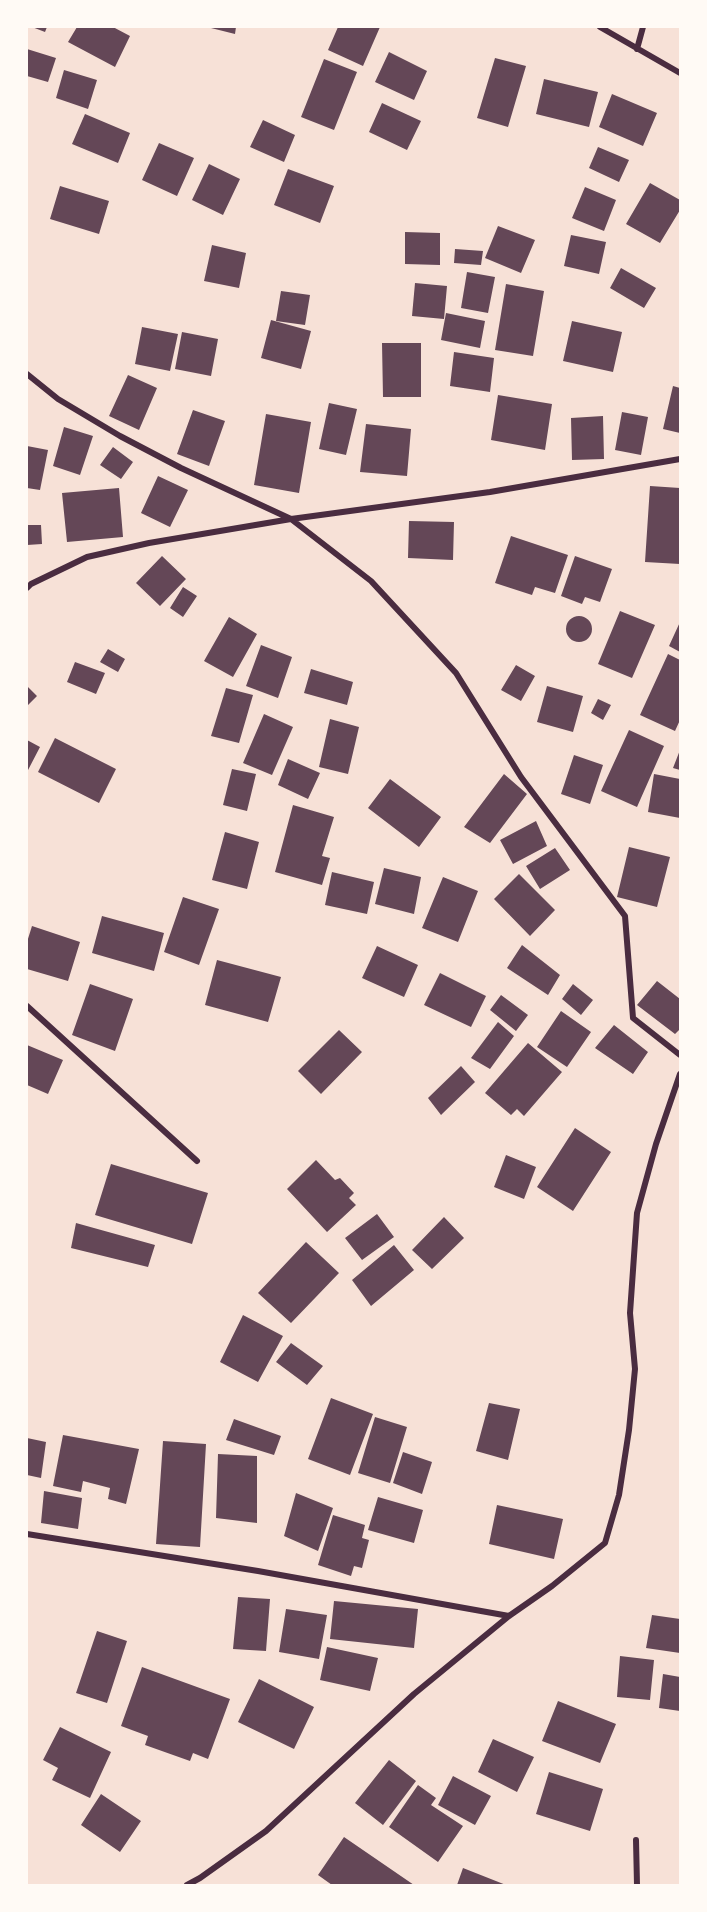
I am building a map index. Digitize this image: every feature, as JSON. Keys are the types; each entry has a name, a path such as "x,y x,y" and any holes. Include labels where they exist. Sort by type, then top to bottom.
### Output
{"street":[{"path":"600,27 680,73"},
{"path":"637,49 643,27"},
{"path":"27,374 58,399 120,436 181,468 291,519 371,582 456,673 521,777 625,916 633,1018 680,1055"},
{"path":"27,588 87,557 149,543 291,519 490,492 680,459"},
{"path":"27,1006 197,1161"},
{"path":"192,1885 266,1831 414,1694 509,1616 552,1586 605,1543 619,1495 635,1369 630,1313 637,1214 656,1144 680,1074"},
{"path":"27,1534 258,1571 509,1616"},
{"path":"636,1840 637,1885"},
{"path":"187,1885 200,1878"}],"building":[{"path":"32,27 47,27 45,32"},
{"path":"77,27 113,27 130,36 115,67 68,42"},
{"path":"207,27 236,27 235,34"},
{"path":"338,27 380,27 363,66 328,50"},
{"path":"27,49 56,58 48,82 27,76"},
{"path":"389,52 427,71 414,100 375,82"},
{"path":"495,58 526,66 508,127 477,118"},
{"path":"324,59 357,72 334,130 301,117"},
{"path":"64,70 97,80 88,109 56,98"},
{"path":"544,79 598,92 589,127 536,114"},
{"path":"612,94 657,113 643,146 599,127"},
{"path":"382,103 421,121 407,150 369,132"},
{"path":"85,114 130,133 118,163 72,144"},
{"path":"263,120 295,135 284,162 250,147"},
{"path":"159,143 194,158 177,196 142,180"},
{"path":"598,147 629,160 619,182 589,168"},
{"path":"209,164 240,179 223,215 192,200"},
{"path":"288,169 334,186 320,223 274,205"},
{"path":"650,183 680,200 680,210 660,243 626,224"},
{"path":"60,186 109,201 99,234 50,219"},
{"path":"585,187 616,200 604,231 572,218"},
{"path":"498,226 535,240 521,273 485,258"},
{"path":"405,232 440,233 440,265 405,264"},
{"path":"571,235 606,242 599,274 564,266"},
{"path":"212,245 246,253 239,288 204,281"},
{"path":"455,249 483,251 481,265 454,263"},
{"path":"621,268 656,288 644,308 610,288"},
{"path":"467,272 495,277 488,313 461,308"},
{"path":"415,283 447,286 444,319 412,316"},
{"path":"506,284 544,291 533,356 495,350"},
{"path":"281,291 310,295 305,325 276,321"},
{"path":"446,313 485,321 480,348 441,340"},
{"path":"271,320 311,331 301,369 261,358"},
{"path":"572,321 622,332 613,372 563,361"},
{"path":"142,327 178,334 170,371 135,364"},
{"path":"182,332 218,339 211,376 175,369"},
{"path":"382,343 421,343 421,397 383,397"},
{"path":"454,352 494,358 490,392 450,386"},
{"path":"128,375 157,388 139,430 109,416"},
{"path":"673,386 680,388 680,433 663,429"},
{"path":"498,395 552,404 545,450 491,440"},
{"path":"329,403 357,409 346,455 319,449"},
{"path":"193,410 225,421 209,466 177,454"},
{"path":"622,412 648,417 641,455 615,450"},
{"path":"266,414 311,422 299,493 254,485"},
{"path":"603,416 604,459 572,460 571,418"},
{"path":"366,424 411,429 407,476 360,472"},
{"path":"64,427 93,436 80,475 53,466"},
{"path":"27,446 48,450 40,490 27,488"},
{"path":"113,447 133,462 121,479 100,465"},
{"path":"158,476 188,490 170,527 141,513"},
{"path":"650,486 680,488 680,564 645,562"},
{"path":"119,488 123,537 67,542 62,493"},
{"path":"409,521 454,522 453,560 408,558"},
{"path":"27,525 41,525 42,544 27,545"},
{"path":"511,536 568,555 555,593 535,587 532,595 495,583"},
{"path":"162,556 186,579 160,606 136,583"},
{"path":"575,556 612,569 600,602 585,597 582,604 561,596"},
{"path":"183,587 197,596 183,617 170,608"},
{"path":"620,611 655,625 632,678 598,664"},
{"path":"579,616 588,620 592,629 588,638 579,642 570,638 566,629 570,620"},
{"path":"229,617 257,634 233,677 204,661"},
{"path":"680,622 680,652 669,646"},
{"path":"261,645 292,657 278,698 246,686"},
{"path":"108,649 125,659 118,672 100,662"},
{"path":"668,654 680,660 680,720 675,731 640,715"},
{"path":"75,662 105,673 96,694 67,682"},
{"path":"516,665 535,676 521,701 501,690"},
{"path":"311,669 353,682 347,705 304,693"},
{"path":"27,686 37,696 27,706"},
{"path":"547,686 583,696 573,732 537,722"},
{"path":"226,688 253,695 239,743 211,736"},
{"path":"598,699 611,705 603,720 591,713"},
{"path":"264,714 293,727 272,775 243,763"},
{"path":"330,719 359,727 348,774 319,767"},
{"path":"629,730 664,746 637,807 601,791"},
{"path":"55,738 116,769 99,803 38,772"},
{"path":"27,740 40,747 27,772"},
{"path":"680,750 680,770 673,768"},
{"path":"574,755 603,765 590,804 561,794"},
{"path":"288,759 320,773 308,799 278,785"},
{"path":"232,769 256,774 247,811 223,805"},
{"path":"504,774 527,794 490,843 464,827"},
{"path":"654,774 680,779 680,818 648,812"},
{"path":"390,779 441,817 419,847 368,808"},
{"path":"293,805 334,817 322,856 330,858 322,885 275,872"},
{"path":"536,821 547,846 513,864 500,840"},
{"path":"225,832 259,842 247,889 212,880"},
{"path":"629,847 670,857 657,907 617,897"},
{"path":"555,848 570,870 540,889 526,866"},
{"path":"384,868 421,877 414,914 375,904"},
{"path":"332,872 374,882 367,914 325,905"},
{"path":"519,874 555,910 530,936 494,899"},
{"path":"443,877 478,891 458,942 422,928"},
{"path":"183,897 219,909 199,965 164,952"},
{"path":"102,916 164,933 154,971 92,953"},
{"path":"32,926 80,942 68,981 27,969 27,942"},
{"path":"522,945 560,975 548,995 507,968"},
{"path":"377,946 418,965 404,997 362,978"},
{"path":"217,960 281,977 268,1022 205,1005"},
{"path":"440,973 486,996 471,1027 424,1005"},
{"path":"657,981 680,999 680,1029 675,1034 637,1005"},
{"path":"90,984 133,999 115,1051 72,1035"},
{"path":"573,984 593,1000 581,1015 562,999"},
{"path":"501,995 528,1015 516,1031 490,1010"},
{"path":"561,1011 591,1032 567,1067 537,1047"},
{"path":"498,1022 514,1036 490,1069 471,1058"},
{"path":"614,1025 648,1052 633,1074 595,1048"},
{"path":"339,1030 362,1052 321,1094 298,1071"},
{"path":"528,1043 562,1072 524,1116 517,1109 511,1115 485,1093"},
{"path":"27,1045 63,1060 48,1094 27,1085"},
{"path":"461,1066 475,1082 441,1115 428,1098"},
{"path":"575,1128 611,1152 573,1211 537,1187"},
{"path":"506,1155 536,1167 524,1199 494,1187"},
{"path":"316,1160 335,1180 340,1178 354,1193 349,1198 356,1205 327,1232 287,1189"},
{"path":"111,1164 208,1193 192,1244 95,1215"},
{"path":"377,1214 394,1237 362,1260 345,1238"},
{"path":"444,1217 464,1238 432,1269 412,1250"},
{"path":"76,1223 155,1245 148,1267 71,1248"},
{"path":"306,1242 339,1273 291,1323 258,1293"},
{"path":"394,1245 414,1270 371,1306 352,1280"},
{"path":"243,1315 283,1336 258,1382 220,1362"},
{"path":"291,1343 323,1366 307,1385 276,1362"},
{"path":"331,1398 373,1414 350,1475 308,1459"},
{"path":"489,1403 520,1409 508,1460 476,1451"},
{"path":"375,1417 407,1427 390,1483 358,1473"},
{"path":"234,1419 281,1436 274,1455 226,1440"},
{"path":"63,1435 139,1449 126,1504 108,1499 110,1488 83,1481 81,1492 53,1486"},
{"path":"27,1438 46,1442 41,1478 27,1475"},
{"path":"163,1441 206,1444 200,1547 156,1544"},
{"path":"403,1452 432,1462 422,1494 393,1483"},
{"path":"218,1454 257,1456 257,1523 216,1518"},
{"path":"44,1491 82,1498 78,1529 41,1523"},
{"path":"296,1493 333,1508 318,1551 284,1536"},
{"path":"378,1497 423,1510 414,1543 368,1530"},
{"path":"497,1505 563,1519 554,1559 489,1544"},
{"path":"333,1515 365,1525 362,1538 369,1540 362,1568 354,1566 351,1576 318,1565"},
{"path":"238,1597 270,1599 266,1651 233,1649"},
{"path":"334,1601 418,1609 414,1648 330,1639"},
{"path":"286,1609 327,1615 319,1659 279,1652"},
{"path":"652,1615 680,1619 680,1653 646,1648"},
{"path":"97,1631 127,1641 107,1703 76,1693"},
{"path":"327,1647 378,1658 370,1691 320,1680"},
{"path":"620,1656 654,1660 650,1700 617,1697"},
{"path":"142,1667 230,1699 208,1759 193,1753 190,1761 145,1745 148,1736 121,1726"},
{"path":"663,1674 680,1677 680,1711 659,1708"},
{"path":"259,1679 314,1707 294,1749 238,1722"},
{"path":"558,1701 616,1724 600,1763 542,1741"},
{"path":"60,1727 111,1752 90,1798 52,1780 58,1768 43,1760"},
{"path":"493,1739 534,1757 517,1792 478,1772"},
{"path":"389,1760 416,1781 383,1825 355,1803"},
{"path":"549,1772 603,1789 590,1831 536,1814"},
{"path":"453,1776 491,1796 475,1825 438,1805"},
{"path":"418,1785 436,1798 431,1805 463,1826 438,1862 389,1827"},
{"path":"101,1794 141,1821 120,1852 81,1825"},
{"path":"344,1837 414,1885 332,1885 318,1875"},
{"path":"463,1868 506,1885 457,1885"}]}
